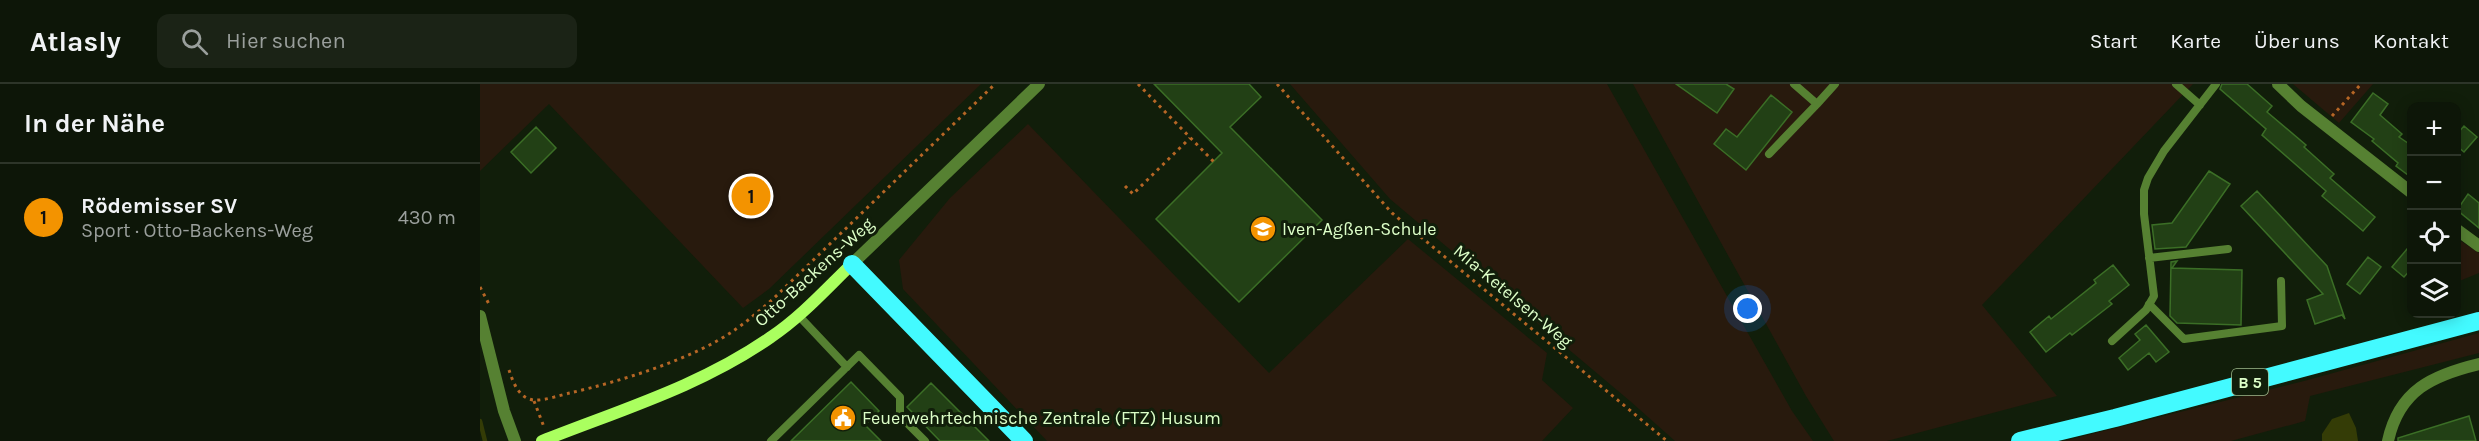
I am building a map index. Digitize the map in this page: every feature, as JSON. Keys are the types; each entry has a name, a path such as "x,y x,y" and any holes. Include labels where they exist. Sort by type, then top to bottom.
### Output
{"highway":[{"path":"852,264 1024,441"},
{"name":"B 5","path":"2020,441 2479,321"}],"street":[{"name":"Otto-Backens-Weg","path":"545,440 695,382 734,361 772,336 798,315 1039,84"},
{"path":"2278,84 2301,106 2407,189"},
{"path":"2461,232 2479,246"},
{"path":"480,316 504,411 515,441"},
{"path":"2388,441 2392,423 2407,401 2423,384 2444,372 2479,364"}],"lane":[{"path":"1794,84 1817,104"},
{"path":"1769,154 1835,84"},
{"path":"2176,84 2199,105"},
{"path":"2112,341 2146,310 2154,296 2144,214 2148,178 2164,151 2216,84"},
{"path":"2149,258 2228,249"},
{"path":"2149,304 2184,339 2282,326 2281,281"},
{"path":"798,315 847,367"},
{"path":"771,441 859,355 900,397 900,416 925,441"}],"path":[{"path":"507,362 514,384 522,395 534,400 587,389 648,370 703,347 735,330 772,300 994,84"},
{"path":"1138,84 1214,162"},
{"name":"Mia-Ketelsen-Weg","path":"1277,84 1392,213 1667,441"},
{"path":"2345,102 2361,84"},
{"path":"1125,186 1133,194 1190,138"},
{"path":"480,287 491,308"},
{"path":"534,400 545,440"}],"shaded area":[{"path":"480,84 981,84 769,289 743,308 549,104 480,171"},
{"path":"1290,84 1607,84 1792,411 1813,441 1675,441 1390,199"},
{"path":"1633,84 2193,84 1982,305 2057,396 1887,441 1834,441 1806,396"},
{"path":"2293,84 2373,84 2339,123"},
{"path":"1028,124 1269,373 1408,239 1547,353 1542,380 1573,408 1542,441 1047,441 903,289 899,260 950,198"},
{"path":"2461,241 2479,253 2479,273 2461,280"},
{"path":"2479,333 2479,353 2310,396 2305,421 2231,441 2064,441 2304,381"},
{"path":"2349,413 2356,428 2358,441 2322,441 2322,434 2332,419"}],"building":[{"path":"1154,84 1249,84 1261,97 1230,127 1322,220 1239,302 1156,219 1222,153"},
{"path":"1676,84 1726,84 1734,89 1717,113"},
{"path":"2222,84 2247,84 2272,106 2267,112 2306,145 2304,147 2334,174 2330,178 2375,217 2363,231 2322,196 2326,191 2262,135 2266,129 2220,89"},
{"path":"2373,93 2388,104 2380,115 2402,134 2399,137 2407,143 2407,174 2396,166 2398,163 2372,141 2374,139 2351,122"},
{"path":"1771,95 1792,112 1746,170 1714,144 1726,129 1737,137"},
{"path":"2464,126 2477,137 2464,152 2461,149 2461,129"},
{"path":"536,127 556,148 531,173 511,152"},
{"path":"2209,171 2230,184 2186,247 2155,249 2152,225 2172,223"},
{"path":"2257,191 2327,266 2345,319 2342,315 2315,324 2307,300 2323,294 2241,206"},
{"path":"2468,194 2479,203 2479,228 2461,213 2461,204"},
{"path":"2407,249 2407,274 2404,277 2392,267"},
{"path":"2368,257 2381,267 2360,294 2347,284"},
{"path":"2177,261 2172,268 2242,270 2241,325 2177,323 2170,316 2171,262"},
{"path":"2113,265 2129,285 2109,301 2112,304 2046,352 2030,332 2049,316 2051,319 2096,283 2094,280"},
{"path":"2146,325 2169,352 2156,362 2149,353 2128,370 2119,358 2140,340 2135,334"},
{"name":"Feuerwehrtechnische Zentrale (FTZ) Husum","path":"851,382 879,411 865,425 881,441 791,441"},
{"path":"931,383 989,441 940,441 907,407"},
{"path":"2469,416 2476,441 2398,441 2398,438"}],"waterway":[{"path":"480,421 485,441"}],"place":[{"name":"Rödemisser SV","path":"751,196"},
{"name":"Iven-Agßen-Schule","path":"1263,229"},
{"name":"Feuerwehrtechnische Zentrale (FTZ) Husum","path":"843,418"}]}
